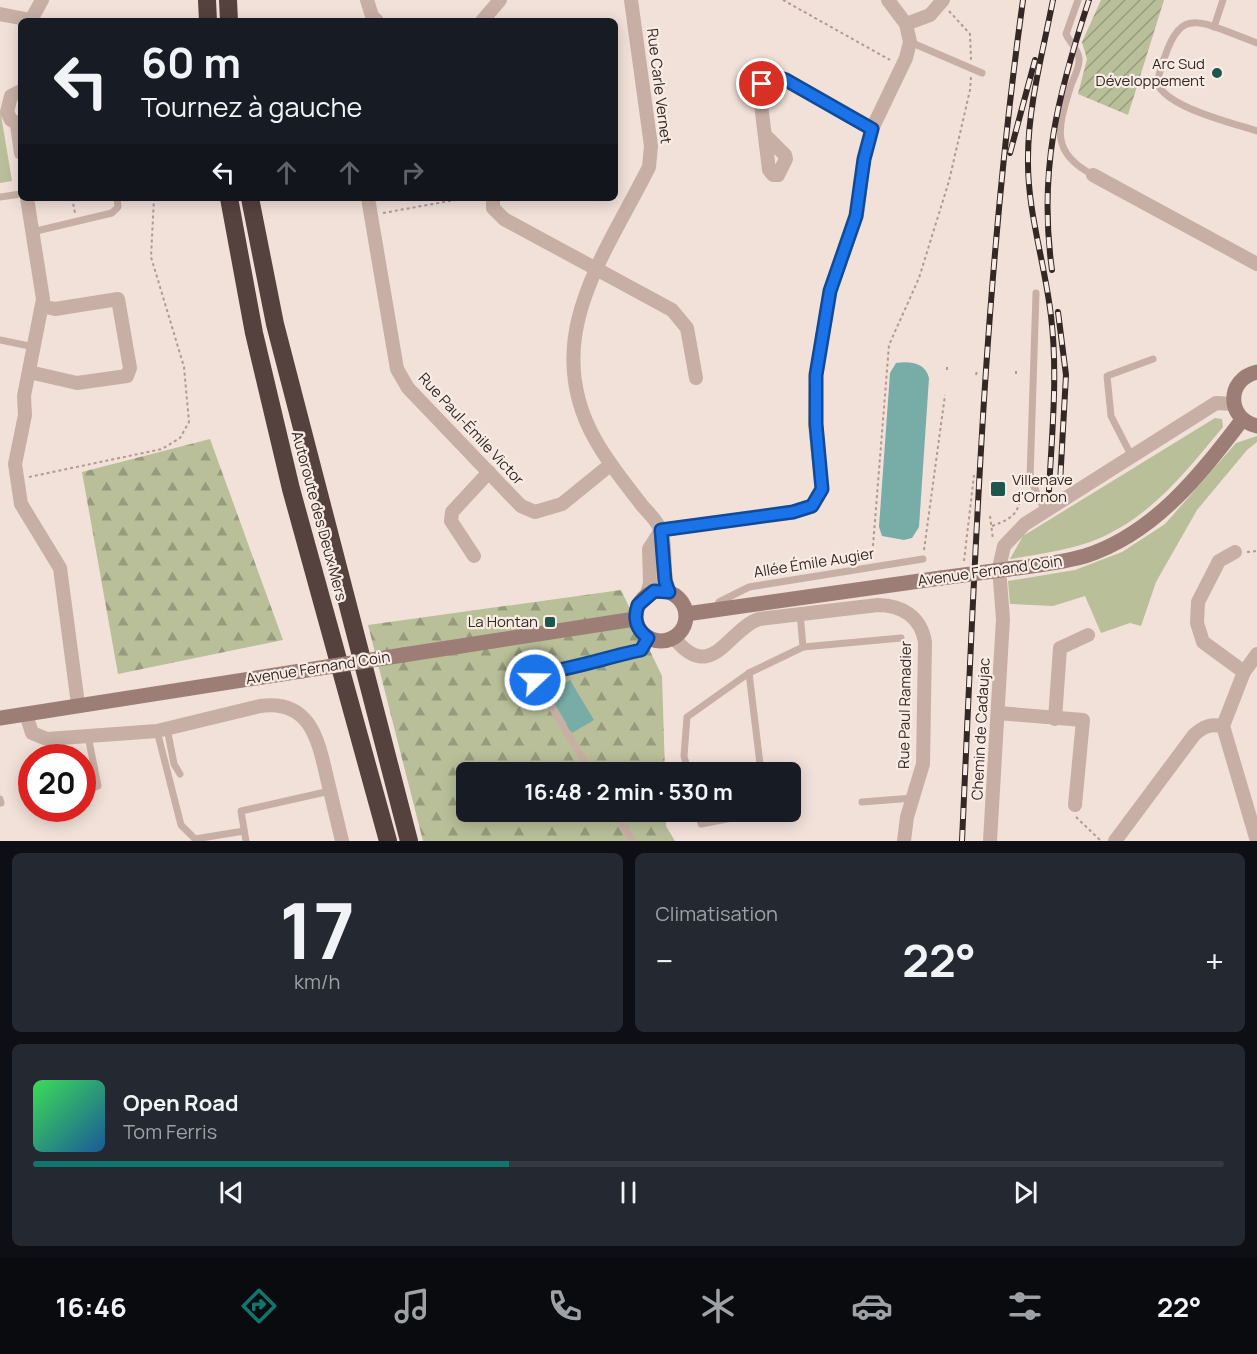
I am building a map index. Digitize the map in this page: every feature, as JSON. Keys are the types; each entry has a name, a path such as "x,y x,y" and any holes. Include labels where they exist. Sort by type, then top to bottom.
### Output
{"highway":[{"path":"207,0 208,18"},
{"path":"228,0 229,18"},
{"name":"Autoroute des Deux Mers","path":"230,201 254,333 291,489 347,685 388,841"},
{"name":"Autoroute des Deux Mers","path":"251,201 275,324 409,841"}],"main road":[{"path":"1257,372 1242,379 1236,386 1233,404 1242,420 1257,426"},
{"name":"Avenue Fernand Coin","path":"686,614 1072,560 1103,549 1131,535 1153,520 1179,495 1242,420"},
{"path":"654,591 669,592 681,600 686,614 684,627 674,638 664,641 648,638 638,627 635,619 638,605 647,594 654,591"},
{"name":"Avenue Fernand Coin","path":"0,718 78,704 635,619"}],"street":[{"path":"33,18 42,0"},
{"path":"367,0 374,18"},
{"path":"485,18 500,0"},
{"name":"Rue Carle Vernet","path":"631,0 651,146 650,166 582,300 573,338 573,368 582,408 590,430 610,465 661,530"},
{"path":"647,594 650,583 649,549 661,530 793,512 812,506 822,489 816,424 816,375 830,291 856,216 864,159 872,129 902,67 910,42 906,24 888,0"},
{"path":"906,24 930,15 941,2"},
{"path":"0,14 21,18"},
{"path":"765,135 760,96 762,84 776,77 786,80 872,129"},
{"path":"11,94 7,112 18,124"},
{"path":"1093,175 1257,264"},
{"path":"27,201 43,299 24,396 25,415 15,464 21,504 60,568 78,704"},
{"name":"Rue Paul-Émile Victor","path":"369,201 397,369 408,388 521,506 535,512 562,504 610,465"},
{"path":"493,201 493,208 504,219 672,310 687,328 696,378"},
{"path":"29,372 77,383 127,375 130,368 118,298 55,309 42,306"},
{"path":"1045,512 1216,403 1233,404"},
{"path":"474,556 450,521 452,512 489,472"},
{"name":"Chemin de Cadaujac","path":"990,841 1003,619 999,568 1004,546 1009,538 1045,512"},
{"path":"661,530 665,581 669,592"},
{"path":"1235,552 1219,561 1198,602 1197,623 1203,642 1244,672"},
{"name":"Rue Paul Ramadier","path":"674,638 686,650 710,655 723,649 752,622 800,614 885,605 905,610 919,624 925,647 923,764 905,825 904,841"},
{"path":"1055,719 1060,648 1088,635"},
{"path":"1257,654 1244,672 1223,726 1257,841"},
{"path":"26,714 29,729 38,737 88,736 162,729 261,706 276,705 287,708 305,719 314,732 342,841"},
{"path":"998,713 1083,720 1075,805"},
{"path":"1115,841 1194,735 1209,725 1223,726"}],"lane":[{"path":"1078,0 1066,34 1077,51 1079,64 1065,107 1061,143 1062,151 1076,166 1093,175"},
{"path":"1214,27 1223,0"},
{"path":"1257,43 1190,21 1176,31 1161,66 1157,82 1159,89 1181,104 1257,130"},
{"path":"910,42 982,73"},
{"path":"0,196 18,194"},
{"path":"32,232 112,213 118,207 117,201"},
{"path":"1036,293 1032,485 1045,512"},
{"path":"0,340 34,347"},
{"path":"1132,457 1111,416 1107,376 1153,359"},
{"name":"Allée Émile Augier","path":"716,608 719,602 749,587 923,559"},
{"path":"800,614 803,647"},
{"path":"585,762 535,680 536,675 569,669 595,660 641,650 648,638"},
{"path":"686,762 687,717 749,673 803,647 901,638"},
{"path":"749,673 759,762"},
{"path":"162,729 174,764 180,774"},
{"path":"162,729 181,825 188,834 195,839 244,831"},
{"path":"88,736 90,744"},
{"path":"246,841 241,812 330,791"},
{"path":"862,802 913,798"},
{"path":"621,822 633,841"}],"path":[{"path":"783,0 902,67"},
{"path":"871,567 889,345 922,267 950,181 970,90 970,34 941,2"},
{"path":"73,201 75,214"},
{"path":"372,215 449,201"},
{"path":"923,559 945,395"},
{"path":"964,564 974,475"},
{"path":"992,526 1015,515 1020,507 1023,488 1032,485"},
{"path":"990,516 993,536"},
{"path":"1075,805 1076,818 1101,841"}],"green space":[{"path":"1101,0 1164,0 1128,115 1078,94 1087,59 1082,42"},
{"path":"0,109 12,181 0,183"},
{"path":"1215,418 1222,419 1223,427 1168,490 1137,517 1100,538 1078,546 1010,559 1023,536"},
{"path":"1257,436 1257,442 1247,450 1197,510 1156,582 1141,626 1130,623 1101,633 1085,596 1053,606 1010,604 1008,581 1075,570 1122,552 1165,524 1236,443"},
{"path":"210,439 283,640 118,674 82,472"},
{"path":"621,590 662,676 665,762 456,762 456,822 666,822 675,841 423,841 368,625"}],"water":[{"path":"896,363 916,364 924,369 929,378 919,527 912,538 904,540 882,536 879,527 890,373"},
{"path":"570,680 594,720 572,733 548,693"}],"railway":[{"path":"962,841 977,525 990,315 999,210 1023,0"},
{"path":"1049,490 1054,403 1053,338 1048,296 1030,198 1028,158 1033,99 1053,0"},
{"path":"1052,270 1048,234 1049,165 1060,100 1089,0"},
{"path":"1010,153 1035,60"},
{"path":"1058,312 1066,375 1060,483"}],"place":[{"name":"Arc Sud Développement","path":"1217,73"},
{"name":"Villenave d'Ornon","path":"998,489"},
{"name":"La Hontan","path":"550,622"}],"route":[{"path":"535,680 536,675 540,673 569,669 595,660 641,650 648,638 642,633 635,619 638,605 647,594 654,591 669,592 665,581 661,530 793,512 812,506 822,489 816,424 816,375 830,291 856,216 864,159 872,129 786,80 776,77 768,78 762,84"}]}
